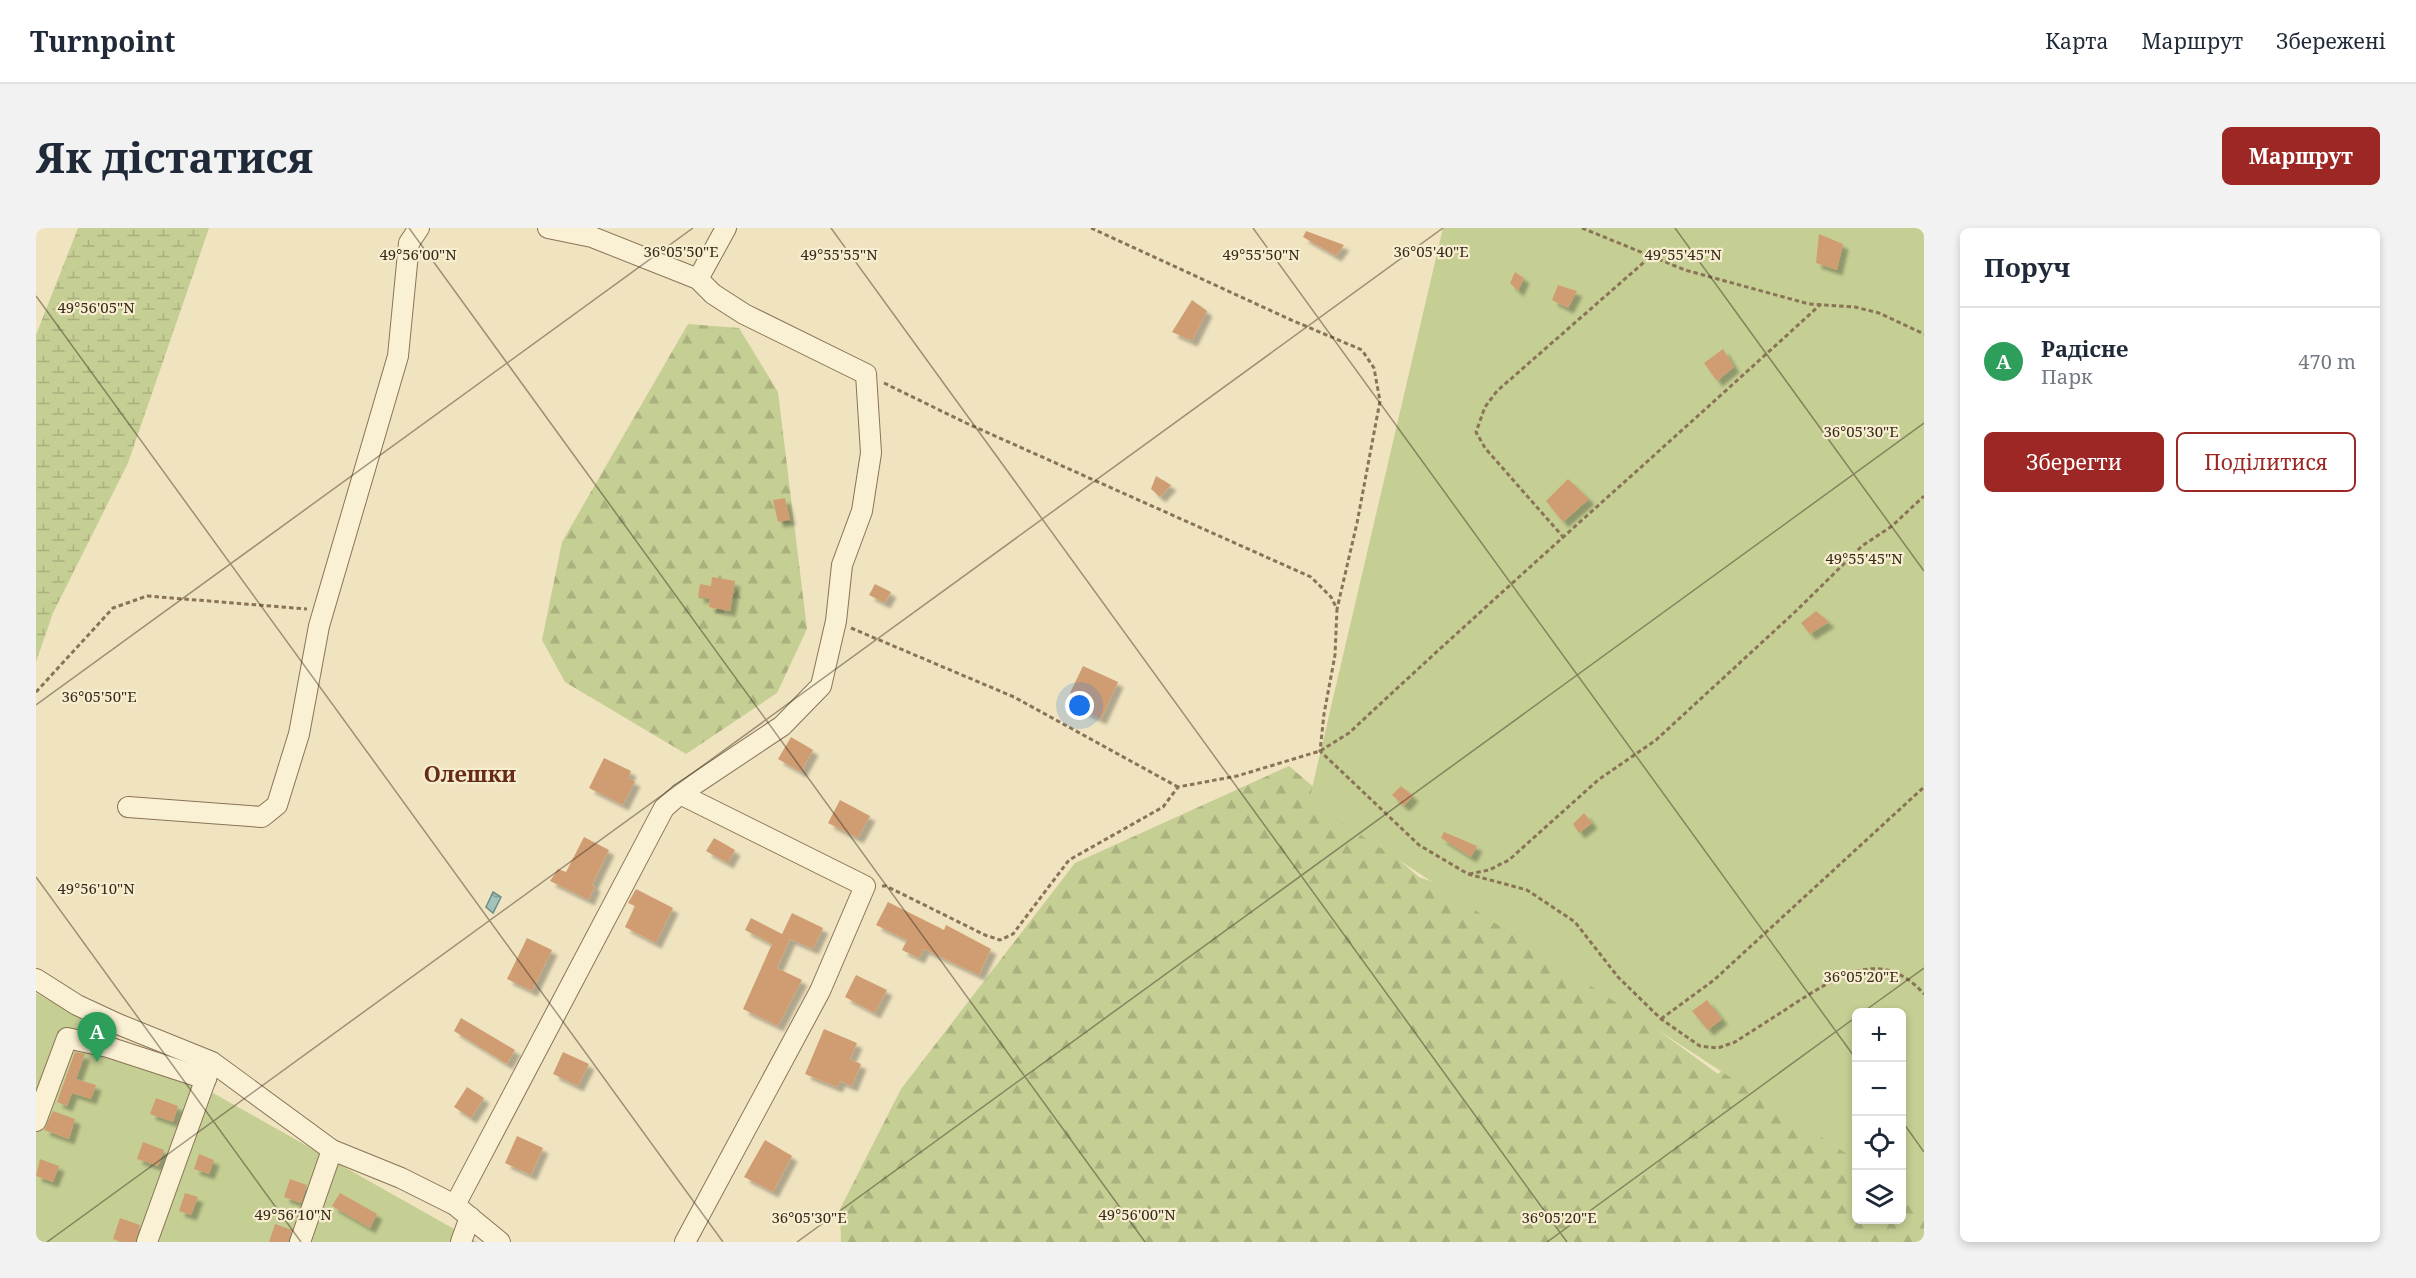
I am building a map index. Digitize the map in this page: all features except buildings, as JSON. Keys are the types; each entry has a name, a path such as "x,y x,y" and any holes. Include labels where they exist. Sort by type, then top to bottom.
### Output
{"street":[{"path":"128,807 262,817 277,805 299,734 324,611 398,356 409,243 418,228"},
{"path":"461,1242 462,1211 664,808 680,794 782,726 821,686 836,621 843,565 862,511 871,453 866,374 744,314 713,294 698,279 592,237 548,228"},
{"path":"698,279 726,228"},
{"path":"680,794 865,886 820,992 685,1242"},
{"path":"36,979 77,1005 209,1070 332,1150 401,1178 462,1211 500,1242"},
{"path":"36,1121 67,1038 209,1070"},
{"path":"147,1242 209,1070"},
{"path":"300,1242 332,1150"}],"path":[{"path":"1091,228 1362,350 1374,368 1380,401 1357,523 1337,609 1335,655 1320,750"},
{"path":"1582,228 1685,270 1809,304 1855,307 1879,313 1924,334"},
{"path":"1564,538 1485,448 1476,432 1485,407 1497,391 1650,257"},
{"path":"865,886 886,885 999,940 1013,934 1069,861 1163,807 1178,788 1237,776 1320,750 1348,733 1504,589 1564,538 1821,304"},
{"path":"866,374 966,423 1311,577 1331,597 1337,609"},
{"path":"1467,874 1489,870 1509,860 1598,780 1656,740 1796,611 1862,546 1892,526 1924,496"},
{"path":"36,692 113,608 147,596 324,611"},
{"path":"836,621 1014,697 1178,788"},
{"path":"1320,750 1419,845 1467,874 1527,890 1575,922 1618,977 1661,1020 1700,1046 1718,1048 1734,1042 1833,980 1857,970 1883,969 1914,982 1924,994"},
{"path":"1661,1020 1714,980 1924,787"}],"green space":[{"path":"78,228 209,228 128,463 53,613 36,662 36,335"},
{"path":"1443,228 1924,228 1924,1210 1906,1193 1906,1008 1852,1008 1852,1157 1309,801"},
{"path":"688,324 739,328 778,392 807,629 777,693 686,754 565,682 542,640 562,542"},
{"path":"1289,766 1419,877 1559,928 1647,1022 1718,1074 1821,986 1897,1008 1852,1008 1852,1224 1906,1224 1906,1011 1924,1016 1924,1242 841,1242 840,1209 901,1089 1075,863"},
{"path":"36,993 477,1242 36,1242"}],"water":[{"path":"493,892 501,897 493,913 486,907"}],"place":[{"name":"Радісне","path":"97,1062"}],"district":[{"name":"Олешки","path":"470,774"}]}
